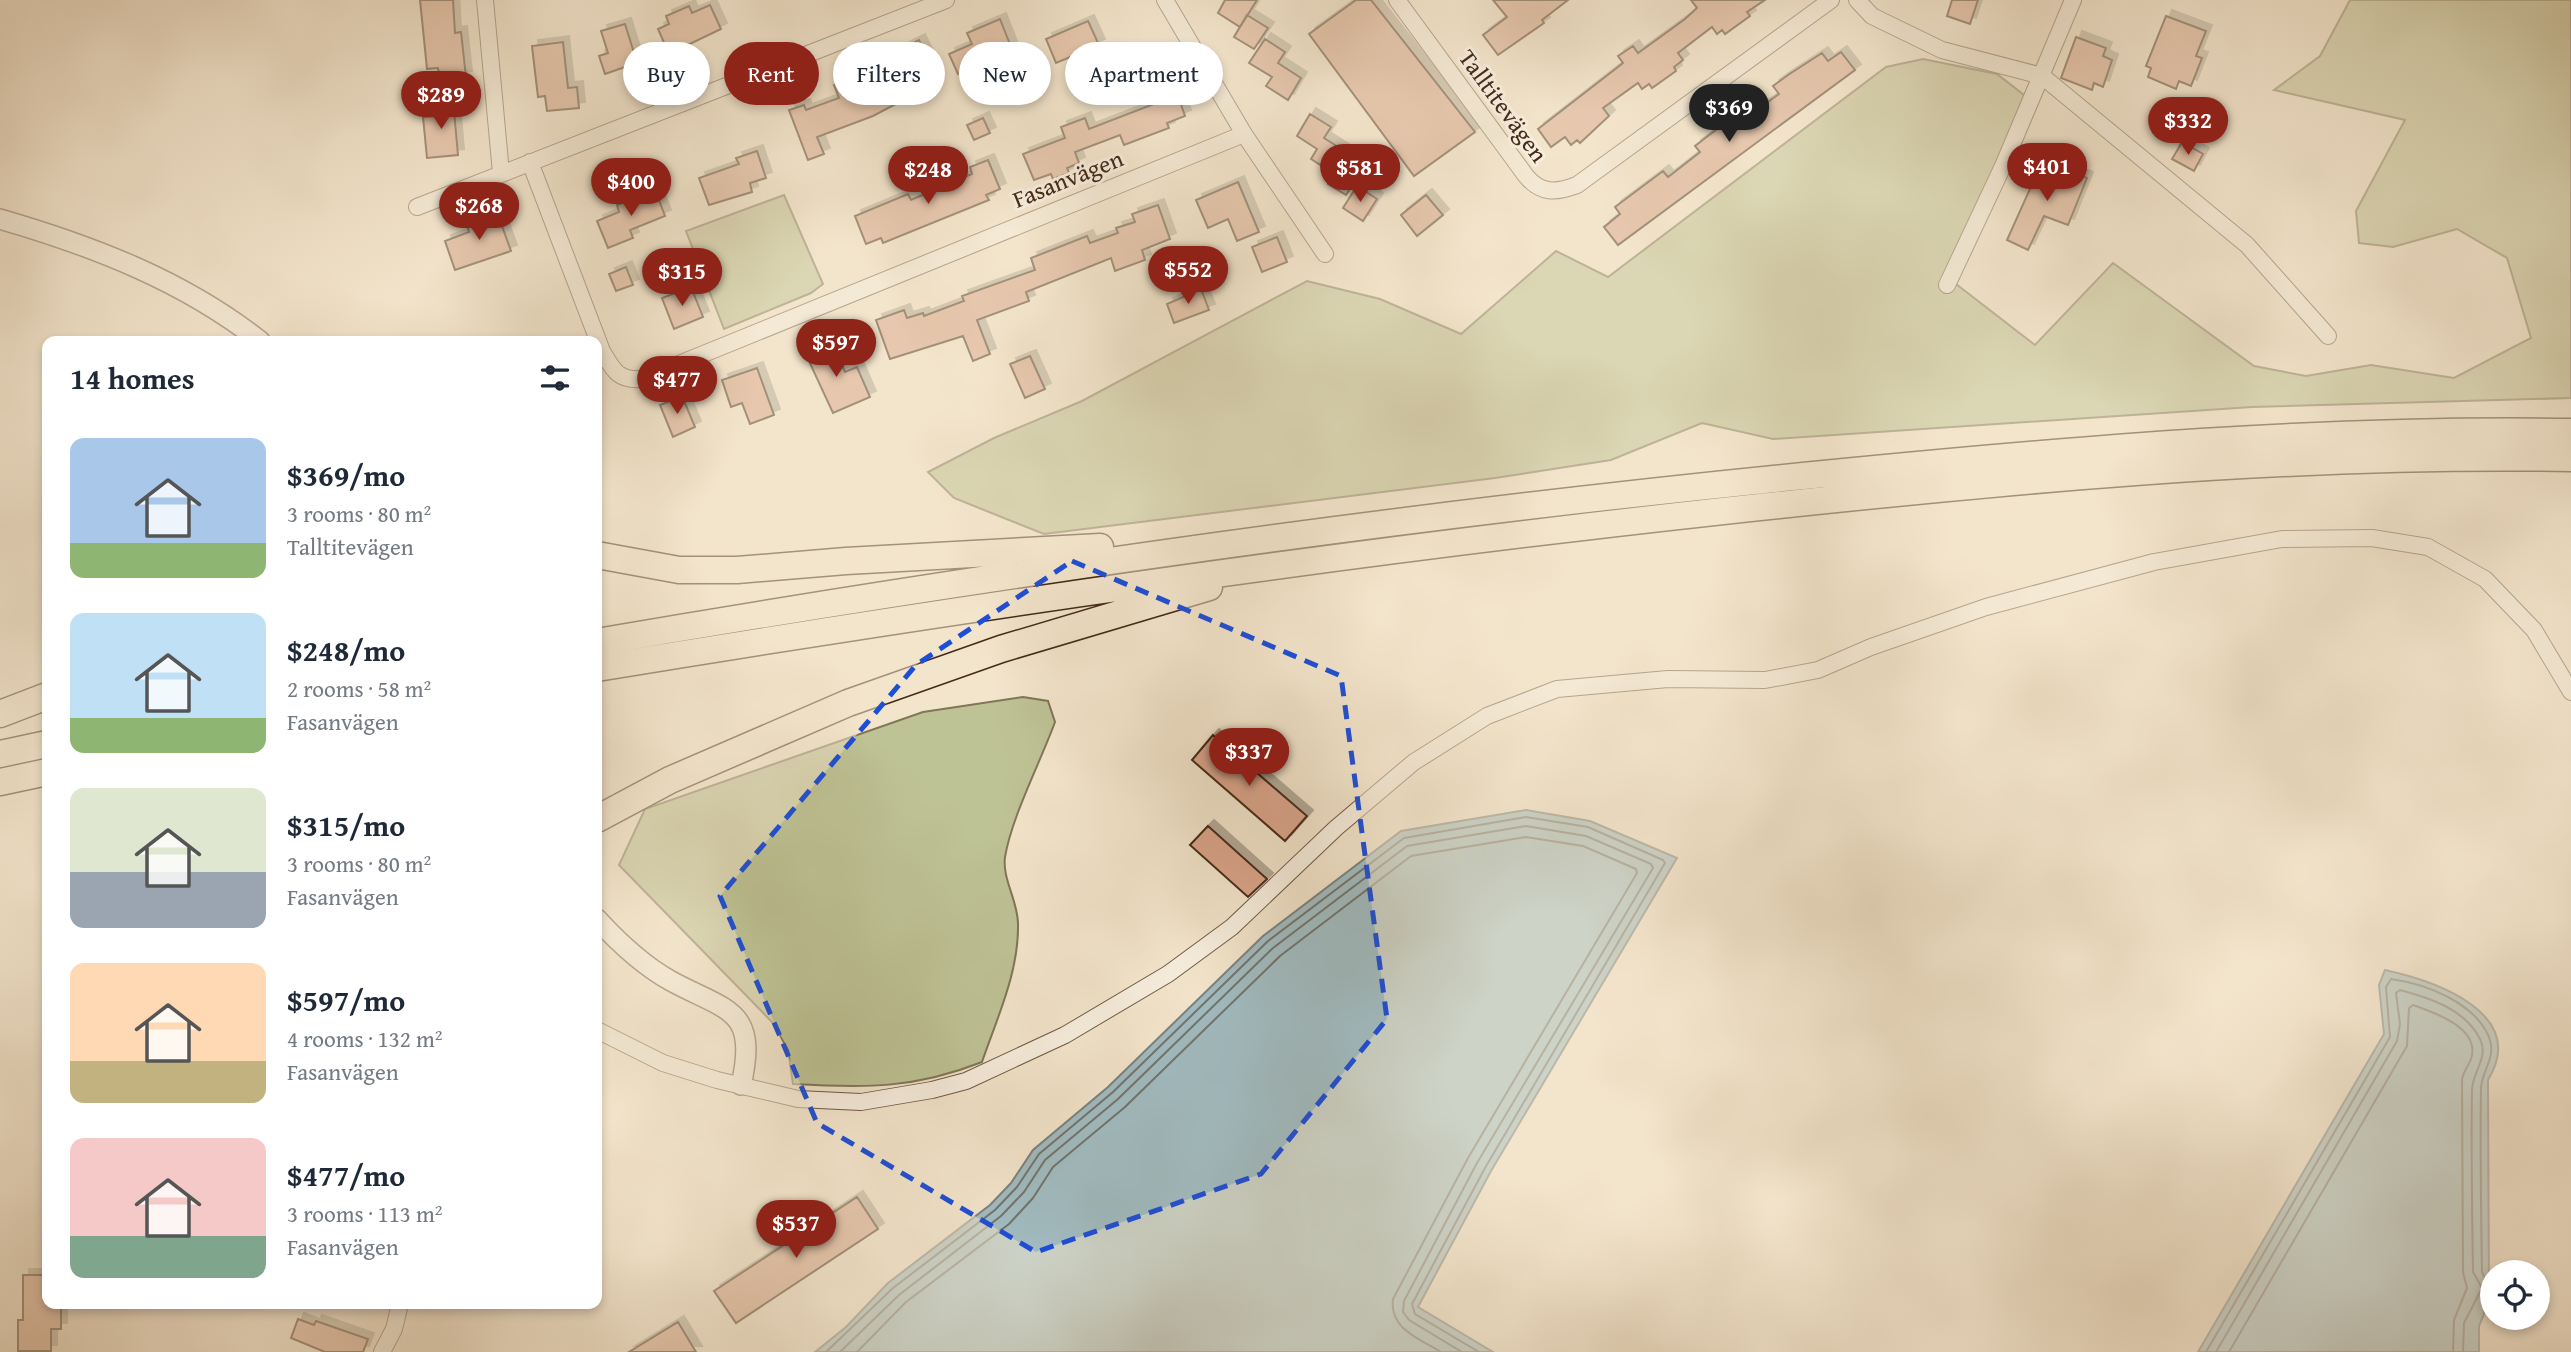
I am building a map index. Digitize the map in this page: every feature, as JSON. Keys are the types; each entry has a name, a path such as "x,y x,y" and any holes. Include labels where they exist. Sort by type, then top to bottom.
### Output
{"highway":[{"path":"602,667 1291,549 1731,483 2013,456 2296,435 2571,432"},
{"path":"602,641 897,593 1291,549 2066,478 2372,459 2571,458"},
{"path":"602,556 679,570 737,570 846,561 1291,549"},
{"path":"602,816 670,780 849,703 1291,549"},
{"path":"0,714 42,698"},
{"path":"0,754 42,745"},
{"path":"0,782 42,773"},
{"path":"0,796 42,788"}],"street":[{"path":"485,0 501,173"},
{"path":"417,207 946,0"},
{"path":"1165,0 1244,134 1325,254"},
{"name":"Talltitevägen","path":"1397,0 1526,176 1544,191 1577,185 1831,0"},
{"path":"1857,0 1872,16 1942,50 2042,76 2247,245 2328,336"},
{"path":"1947,285 2042,76 2073,0"},
{"name":"Fasanvägen","path":"602,351 616,374 631,380 642,379 1244,134"},
{"name":"Fasanvägen","path":"530,162 596,336"},
{"path":"0,219 115,258 160,278 205,302 253,336"},
{"path":"602,1032 663,1063 798,1099 861,1102 932,1090 997,1069 1102,1015 1189,958 1232,927 1336,828 1414,762 1487,716 1557,689 1668,678 1765,681 1818,670 1871,647 1986,607 2154,562 2282,539 2372,538 2428,547 2486,579 2534,630 2571,692"},
{"path":"602,924 644,964 670,981 717,1001 734,1016 745,1036 747,1056 741,1085"},
{"path":"382,1352 394,1329 399,1309"}],"highlighted area":[{"path":"1072,561 1341,676 1387,1019 1261,1174 1036,1252 817,1123 720,896 916,665"}],"green space":[{"path":"2350,0 2571,0 2571,398 2252,407 1773,439 1702,423 1611,460 1495,478 1044,534 954,498 928,472 994,438 1082,401 1307,281 1380,299 1461,334 1556,251 1608,277 1886,67 1923,59 1997,74 2037,105 1956,284 2035,345 2113,263 2254,366 2306,376 2371,365 2454,378 2531,338 2507,258 2457,229 2393,247 2359,243 2356,211 2405,120 2274,90 2320,56"},
{"path":"784,195 823,284 811,293 724,329 686,231"},
{"path":"1023,697 1048,701 1055,722 1020,807 1005,857 1006,874 1018,924 1015,960 982,1062 934,1077 889,1085 793,1084 788,1050 772,1022 619,865 645,809 923,712"}],"water":[{"path":"1526,810 1590,821 1677,858 1491,1171 1418,1307 1493,1352 815,1352 846,1327 888,1283 990,1205 1011,1183 1033,1150 1108,1087 1263,936 1401,831"},
{"path":"2385,970 2428,982 2471,1004 2487,1019 2496,1036 2497,1056 2488,1080 2489,1260 2480,1260 2479,1352 2198,1352 2384,1034 2379,985"}],"building":[{"path":"420,0 453,0 455,33 461,32 466,77 440,80 438,68 427,69"},
{"path":"1225,0 1257,0 1240,27 1218,13"},
{"path":"1356,0 1371,0 1475,132 1414,176 1309,34"},
{"path":"1493,0 1568,0 1542,20 1544,23 1498,55 1483,35 1507,17"},
{"path":"1691,0 1765,0 1747,12 1750,16 1725,34 1722,30 1717,34 1712,27 1678,53 1683,60 1674,67 1676,71 1652,88 1649,84 1642,89 1638,83 1603,108 1609,116 1580,143 1577,140 1571,145 1565,137 1551,147 1538,129 1623,63 1618,56 1633,46 1638,53 1685,19 1697,8"},
{"path":"1952,0 1978,0 1970,24 1947,16"},
{"path":"710,5 721,29 694,42 664,42 658,29 669,24 666,16 689,6 692,13"},
{"path":"1247,15 1268,28 1254,49 1234,37"},
{"path":"2166,16 2206,31 2196,56 2202,58 2191,86 2179,81 2176,89 2148,77 2151,68 2146,66"},
{"path":"1000,19 1009,42 971,42 967,33"},
{"path":"1088,21 1098,42 1065,42 1065,59 1056,63 1051,42 1046,39"},
{"path":"625,24 631,42 623,42 623,68 605,74 599,56 608,53 601,31"},
{"path":"2076,37 2106,48 2103,56 2112,60 2103,87 2094,83 2092,90 2061,78"},
{"path":"1265,39 1285,52 1278,63 1301,78 1288,100 1266,86 1272,77 1249,63"},
{"path":"563,42 568,88 577,87 579,108 547,111 545,96 538,97 532,46"},
{"path":"959,50 959,74 958,74 949,54"},
{"path":"1841,52 1855,70 1618,245 1604,227 1620,214 1615,207 1663,171 1668,177 1700,152 1695,146 1743,109 1748,116 1779,94 1773,86 1788,75 1822,53 1828,61"},
{"path":"453,100 458,155 427,158 423,117 435,116 434,102"},
{"path":"833,100 833,105 894,105 873,116 817,137 824,154 808,160 789,110 804,105 806,110"},
{"path":"1151,105 1181,105 1185,116 1167,123 1169,128 1124,145 1120,135 1075,152 1079,163 1067,168 1069,173 1053,179 1051,174 1034,180 1023,154 1065,138 1061,127 1085,118 1089,129"},
{"path":"1310,114 1331,127 1324,138 1343,150 1330,171 1311,159 1317,149 1297,136"},
{"path":"983,118 990,133 974,140 967,125"},
{"path":"2182,142 2203,154 2194,171 2172,159"},
{"path":"757,151 766,178 750,183 752,192 709,205 699,178 739,164 736,158"},
{"path":"988,160 1000,189 986,195 989,200 883,243 881,238 866,244 855,216 908,194 911,200 972,174 970,167"},
{"path":"1341,164 1359,175 1346,195 1328,184"},
{"path":"2053,164 2087,178 2068,225 2044,216 2028,250 2007,240 2038,171 2048,176"},
{"path":"1238,182 1259,232 1237,241 1228,219 1208,228 1196,200"},
{"path":"1357,186 1377,199 1363,221 1343,208"},
{"path":"655,190 665,216 630,230 633,238 608,248 597,221 619,212 617,205"},
{"path":"1426,195 1443,215 1417,236 1401,215"},
{"path":"1158,205 1170,239 1142,250 1145,260 1115,271 1111,258 1026,292 1029,301 977,320 990,354 973,361 963,336 890,359 876,320 904,310 907,318 923,313 924,316 964,301 962,296 1035,270 1031,258 1087,236 1090,243 1118,233 1116,228 1135,222 1132,214"},
{"path":"497,212 511,251 455,270 445,241 469,232 466,222"},
{"path":"1277,237 1287,262 1262,272 1252,247"},
{"path":"626,267 633,285 616,291 609,274"},
{"path":"691,287 703,317 674,329 662,298"},
{"path":"1201,289 1209,310 1174,323 1167,304"},
{"path":"819,339 829,362 839,358 845,372 857,367 870,397 833,413 802,346"},
{"path":"1030,356 1045,389 1025,398 1010,364"},
{"path":"757,368 774,415 750,424 742,403 731,407 722,380"},
{"path":"682,396 695,427 673,437 660,405"},
{"path":"1213,735 1307,816 1285,841 1192,760"},
{"path":"1208,826 1267,879 1248,897 1190,845"},
{"path":"857,1197 878,1229 736,1323 714,1291"},
{"path":"23,1275 42,1275 42,1309 61,1309 61,1329 51,1329 51,1351 18,1351 18,1320 23,1320"},
{"path":"298,1319 314,1325 316,1321 368,1339 363,1352 325,1352 291,1338"},
{"path":"678,1322 696,1352 629,1352"}]}
